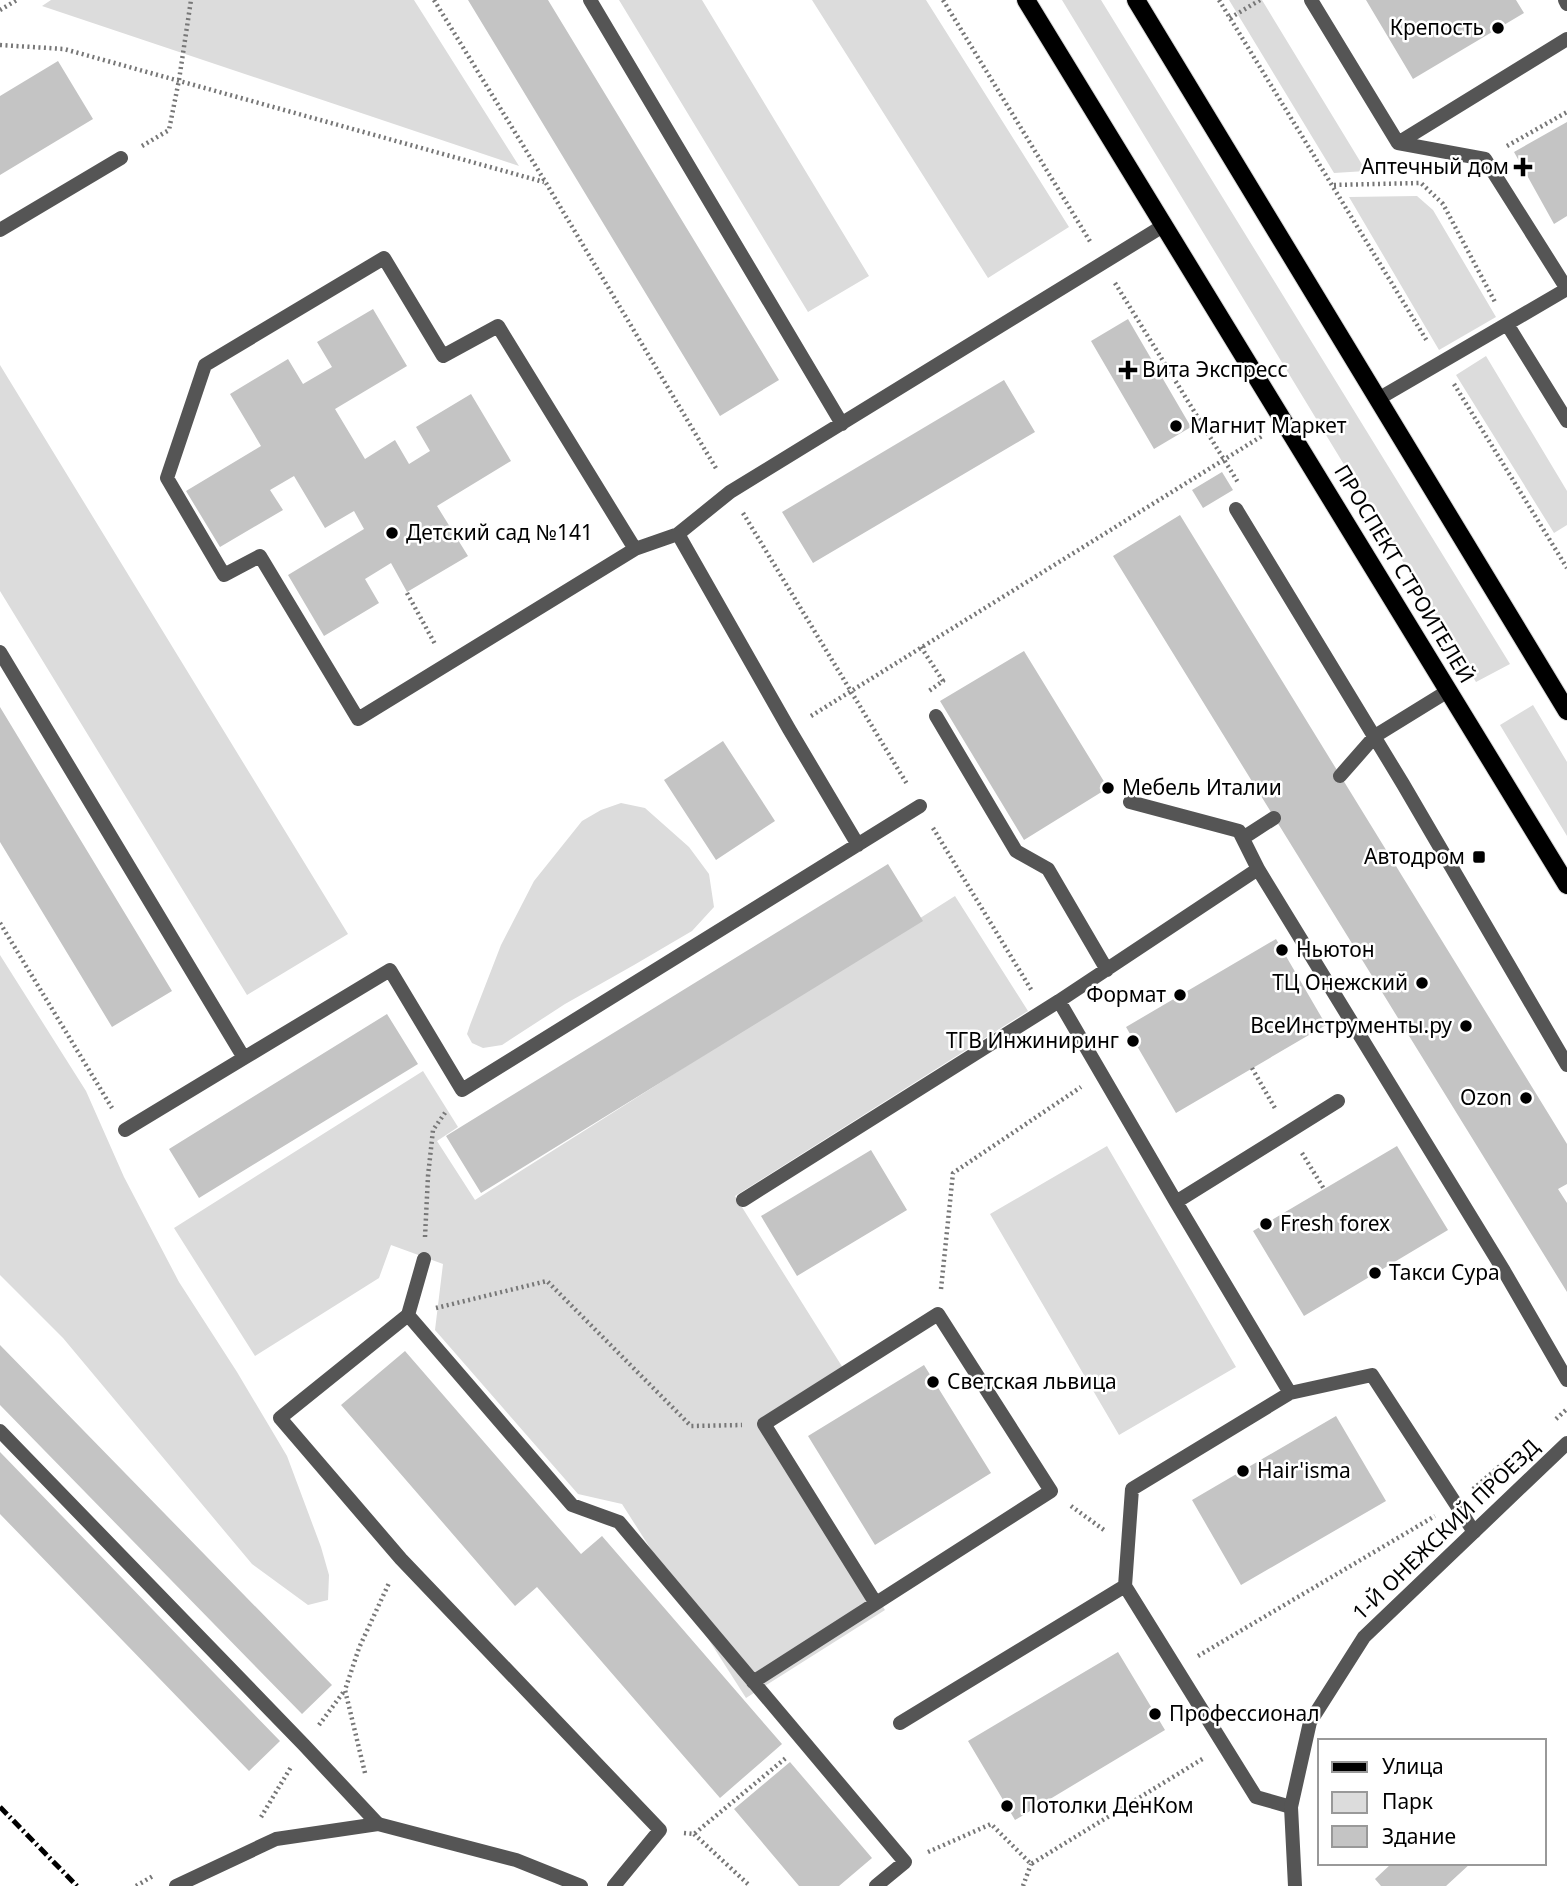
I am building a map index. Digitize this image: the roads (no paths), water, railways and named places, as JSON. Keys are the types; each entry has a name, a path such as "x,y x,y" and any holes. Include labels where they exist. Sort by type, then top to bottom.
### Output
{"main road":[{"name":"ПРОСПЕКТ СТРОИТЕЛЕЙ","path":"1026,0 1567,886"},
{"path":"1136,0 1567,711"}],"street":[{"path":"590,0 842,424"},
{"path":"1311,0 1398,143 1485,159 1567,289 1378,399"},
{"path":"1398,143 1567,39"},
{"path":"0,230 121,158"},
{"path":"635,549 498,326 443,356 384,258 205,365 167,478 224,575 260,556 358,719 635,549 678,534 730,492 1163,226"},
{"path":"1507,324 1567,421"},
{"path":"1236,509 1375,736 1567,1065"},
{"path":"678,534 858,845"},
{"path":"0,652 244,1058"},
{"path":"1340,776 1375,736 1448,691"},
{"path":"936,716 1016,851 1048,869 1107,970"},
{"path":"1130,802 1239,831 1258,869 1504,1270 1567,1380"},
{"path":"125,1130 390,970 462,1090 920,806"},
{"path":"1243,838 1274,818"},
{"path":"743,1200 1059,1001 1258,869"},
{"path":"1059,1001 1290,1393"},
{"path":"1176,1202 1338,1101"},
{"path":"424,1259 408,1315 280,1418 401,1559 660,1830 614,1886"},
{"path":"752,1682 1051,1491 939,1314 764,1424 875,1602"},
{"path":"408,1315 572,1505 618,1522 905,1862 876,1886"},
{"path":"1291,1807 1256,1797 1125,1586 1132,1489 1290,1393 1372,1375 1474,1532"},
{"path":"0,1431 378,1825"},
{"name":"1-Й ОНЕЖСКИЙ ПРОЕЗД","path":"1295,1886 1291,1807 1310,1722 1364,1637 1567,1443"},
{"path":"900,1723 1125,1586"},
{"path":"176,1886 276,1839 378,1825 516,1860 581,1886"}],"railway":[{"path":"0,1807 77,1886"}],"place":[{"name":"Крепость","path":"1498,28"},
{"name":"Аптечный дом","path":"1523,167"},
{"name":"Вита Экспресс","path":"1128,370"},
{"name":"Магнит Маркет","path":"1176,426"},
{"name":"Детский сад №141","path":"392,533"},
{"name":"Мебель Италии","path":"1108,788"},
{"name":"Автодром","path":"1479,857"},
{"name":"Ньютон","path":"1282,950"},
{"name":"ТЦ Онежский","path":"1422,983"},
{"name":"Формат","path":"1180,995"},
{"name":"ВсеИнструменты.ру","path":"1466,1026"},
{"name":"ТГВ Инжиниринг","path":"1133,1041"},
{"name":"Ozon","path":"1526,1098"},
{"name":"Fresh forex","path":"1266,1224"},
{"name":"Такси Сура","path":"1375,1273"},
{"name":"Светская львица","path":"933,1382"},
{"name":"Hair'isma","path":"1243,1471"},
{"name":"Профессионал","path":"1155,1714"},
{"name":"Потолки ДенКом","path":"1007,1806"}]}
